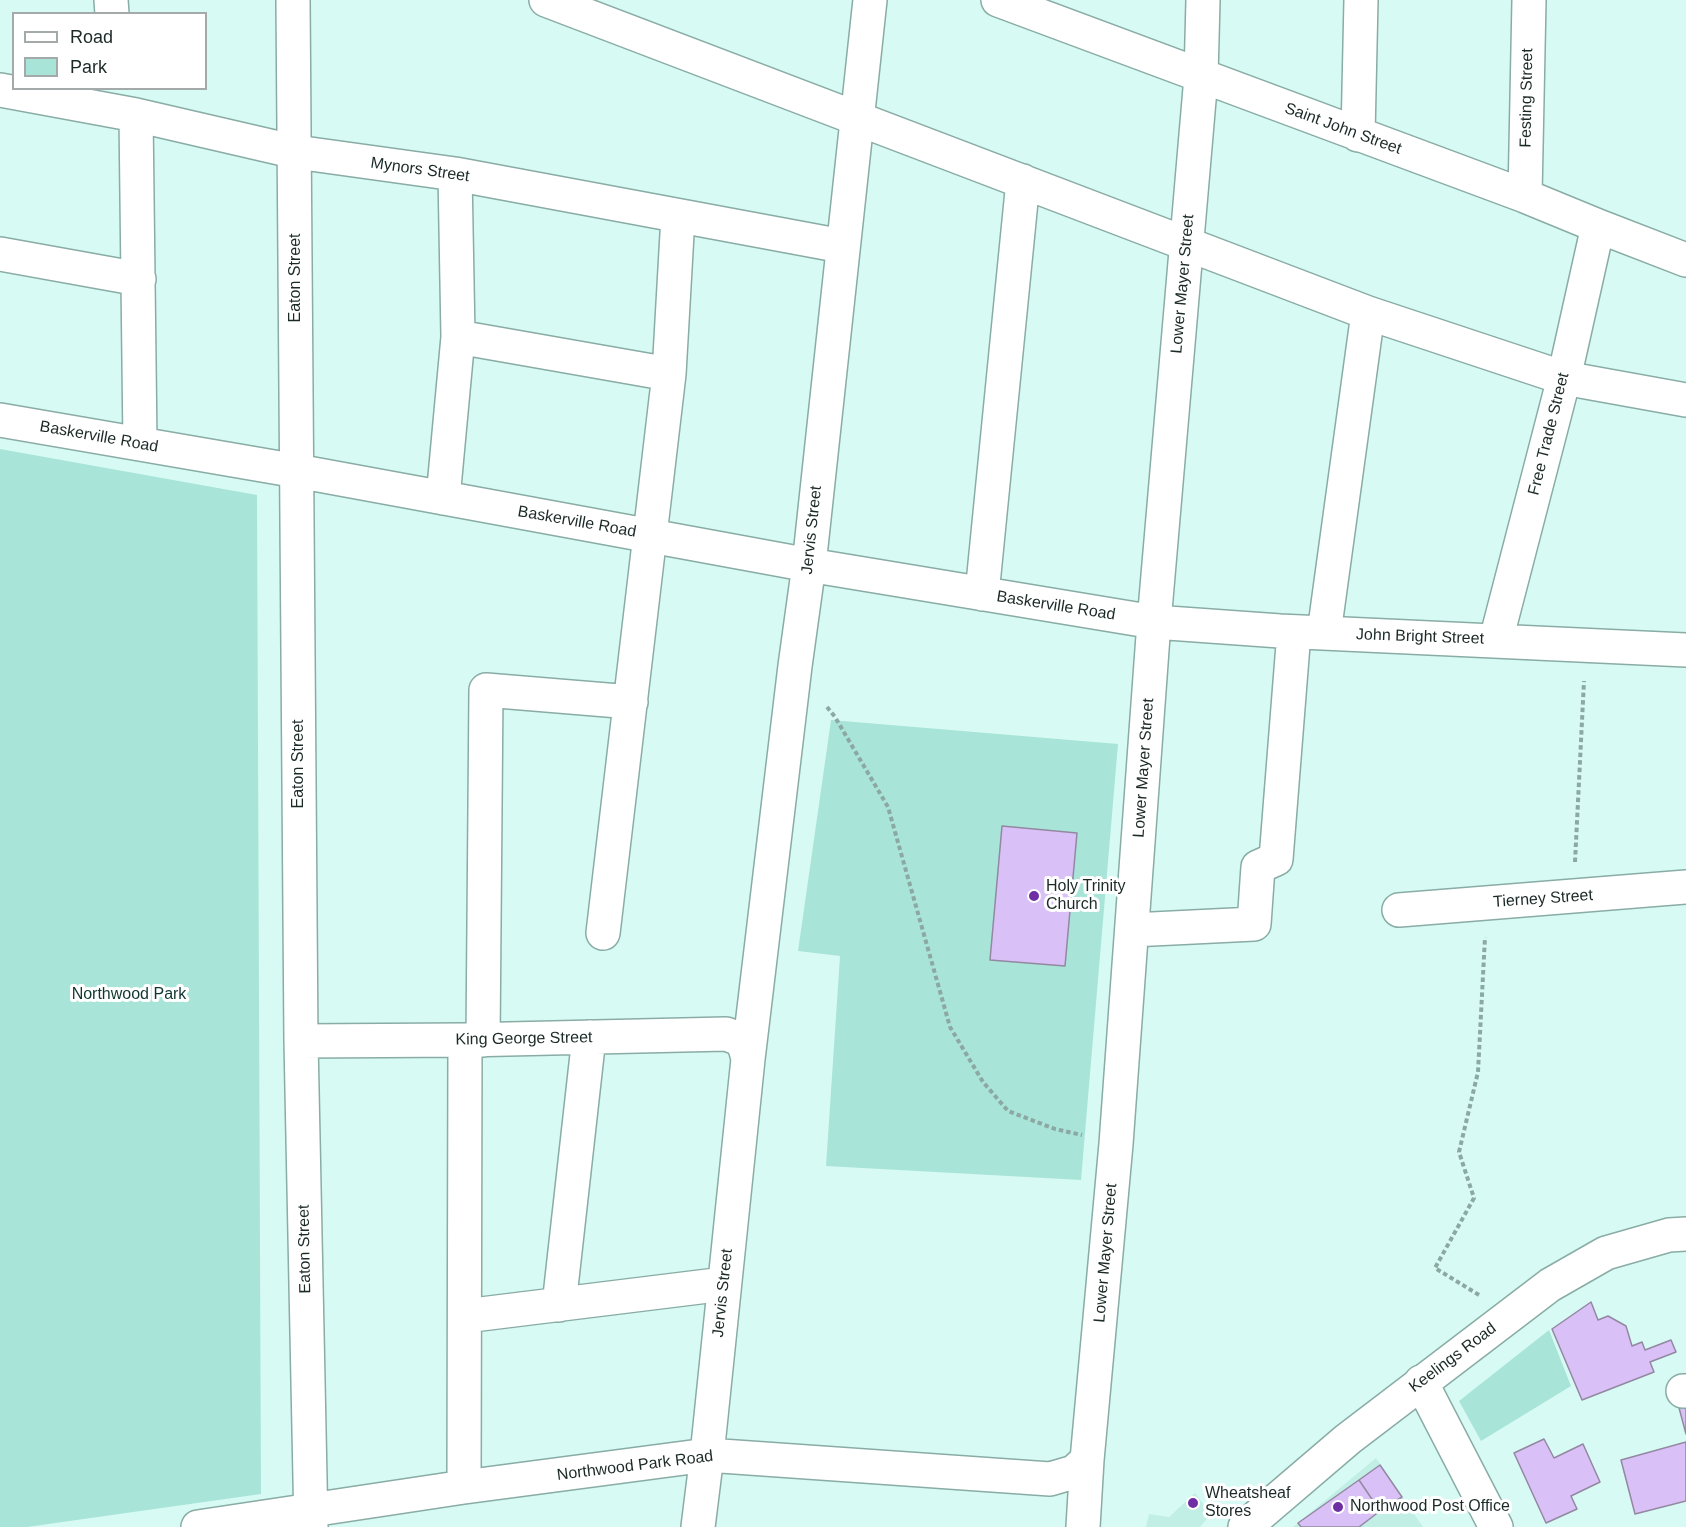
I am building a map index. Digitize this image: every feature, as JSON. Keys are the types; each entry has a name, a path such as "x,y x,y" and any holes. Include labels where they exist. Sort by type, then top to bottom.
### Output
{"street":[{"name":"Eaton Street","path":"293,0 296,152 301,1041 311,1519"},
{"path":"546,0 1368,314 1564,378 1686,400"},
{"name":"Jervis Street","path":"698,1527 746,1051 757,986 809,565 870,0"},
{"name":"Saint John Street","path":"999,0 1525,196 1686,260"},
{"name":"Lower Mayer Street","path":"1083,1527 1081,1466 1116,1143 1154,622 1201,77 1203,0"},
{"path":"1358,135 1361,0"},
{"name":"Festing Street","path":"1525,196 1529,0"},
{"name":"Mynors Street","path":"0,90 124,105 296,152 455,174 842,246"},
{"path":"124,105 139,279 140,444"},
{"path":"443,498 458,337 455,174"},
{"path":"982,594 1023,181"},
{"path":"603,933 669,374 678,216"},
{"name":"Free Trade Street","path":"1496,640 1564,378 1598,226"},
{"path":"0,254 139,279"},
{"path":"1132,930 1254,924 1258,867 1276,859 1299,632 1368,314"},
{"path":"458,337 669,374"},
{"name":"Baskerville Road","path":"0,420 297,471 809,565 1154,622"},
{"name":"John Bright Street","path":"1154,622 1299,632 1686,650"},
{"path":"464,1487 465,1316 486,690 631,702"},
{"name":"Tierney Street","path":"1400,910 1686,887"},
{"name":"King George Street","path":"301,1041 474,1040 726,1034 736,1037 746,1051"},
{"path":"559,1305 589,1037"},
{"name":"Keelings Road","path":"1245,1527 1348,1439 1550,1285 1606,1253 1670,1235 1686,1234"},
{"path":"465,1316 724,1284"},
{"path":"1421,1382 1496,1527"},
{"name":"Northwood Park Road","path":"198,1527 311,1519 464,1487 707,1455 1050,1479 1081,1466"}],"path":[{"path":"1574,896 1585,645"},
{"path":"795,666 835,717 888,807 950,1027 983,1082 1008,1111 1055,1129 1116,1143"},
{"path":"1486,903 1478,1072 1459,1152 1474,1198 1435,1268 1483,1298 1498,1324"}],"shaded area":[{"path":"1376,1458 1423,1527 1293,1527"},
{"name":"Wheatsheaf Stores","path":"1195,1493 1211,1514 1200,1527 1146,1527 1149,1514 1169,1517"}],"green space":[{"name":"Northwood Park","path":"0,449 257,495 261,1494 27,1527 0,1527"},
{"path":"831,720 1118,744 1081,1180 826,1166 840,956 798,951"},
{"path":"1549,1330 1571,1386 1481,1441 1459,1401"}],"building":[{"name":"Holy Trinity Church","path":"1002,826 1077,833 1065,966 990,960"},
{"path":"1591,1302 1598,1320 1608,1316 1626,1326 1632,1346 1642,1342 1645,1350 1671,1340 1676,1352 1650,1362 1654,1372 1582,1400 1552,1329"},
{"path":"1686,1402 1686,1434 1678,1404"},
{"path":"1544,1439 1554,1458 1583,1444 1600,1482 1571,1496 1577,1509 1546,1523 1514,1453"},
{"path":"1686,1442 1686,1501 1635,1514 1621,1460"},
{"path":"1380,1465 1402,1497 1380,1511 1359,1480"},
{"path":"1359,1480 1380,1511 1359,1527 1301,1527 1298,1523"}],"place":[{"name":"Holy Trinity Church","path":"1034,896"},
{"name":"Wheatsheaf Stores","path":"1193,1503"},
{"name":"Northwood Post Office","path":"1338,1507"}]}
